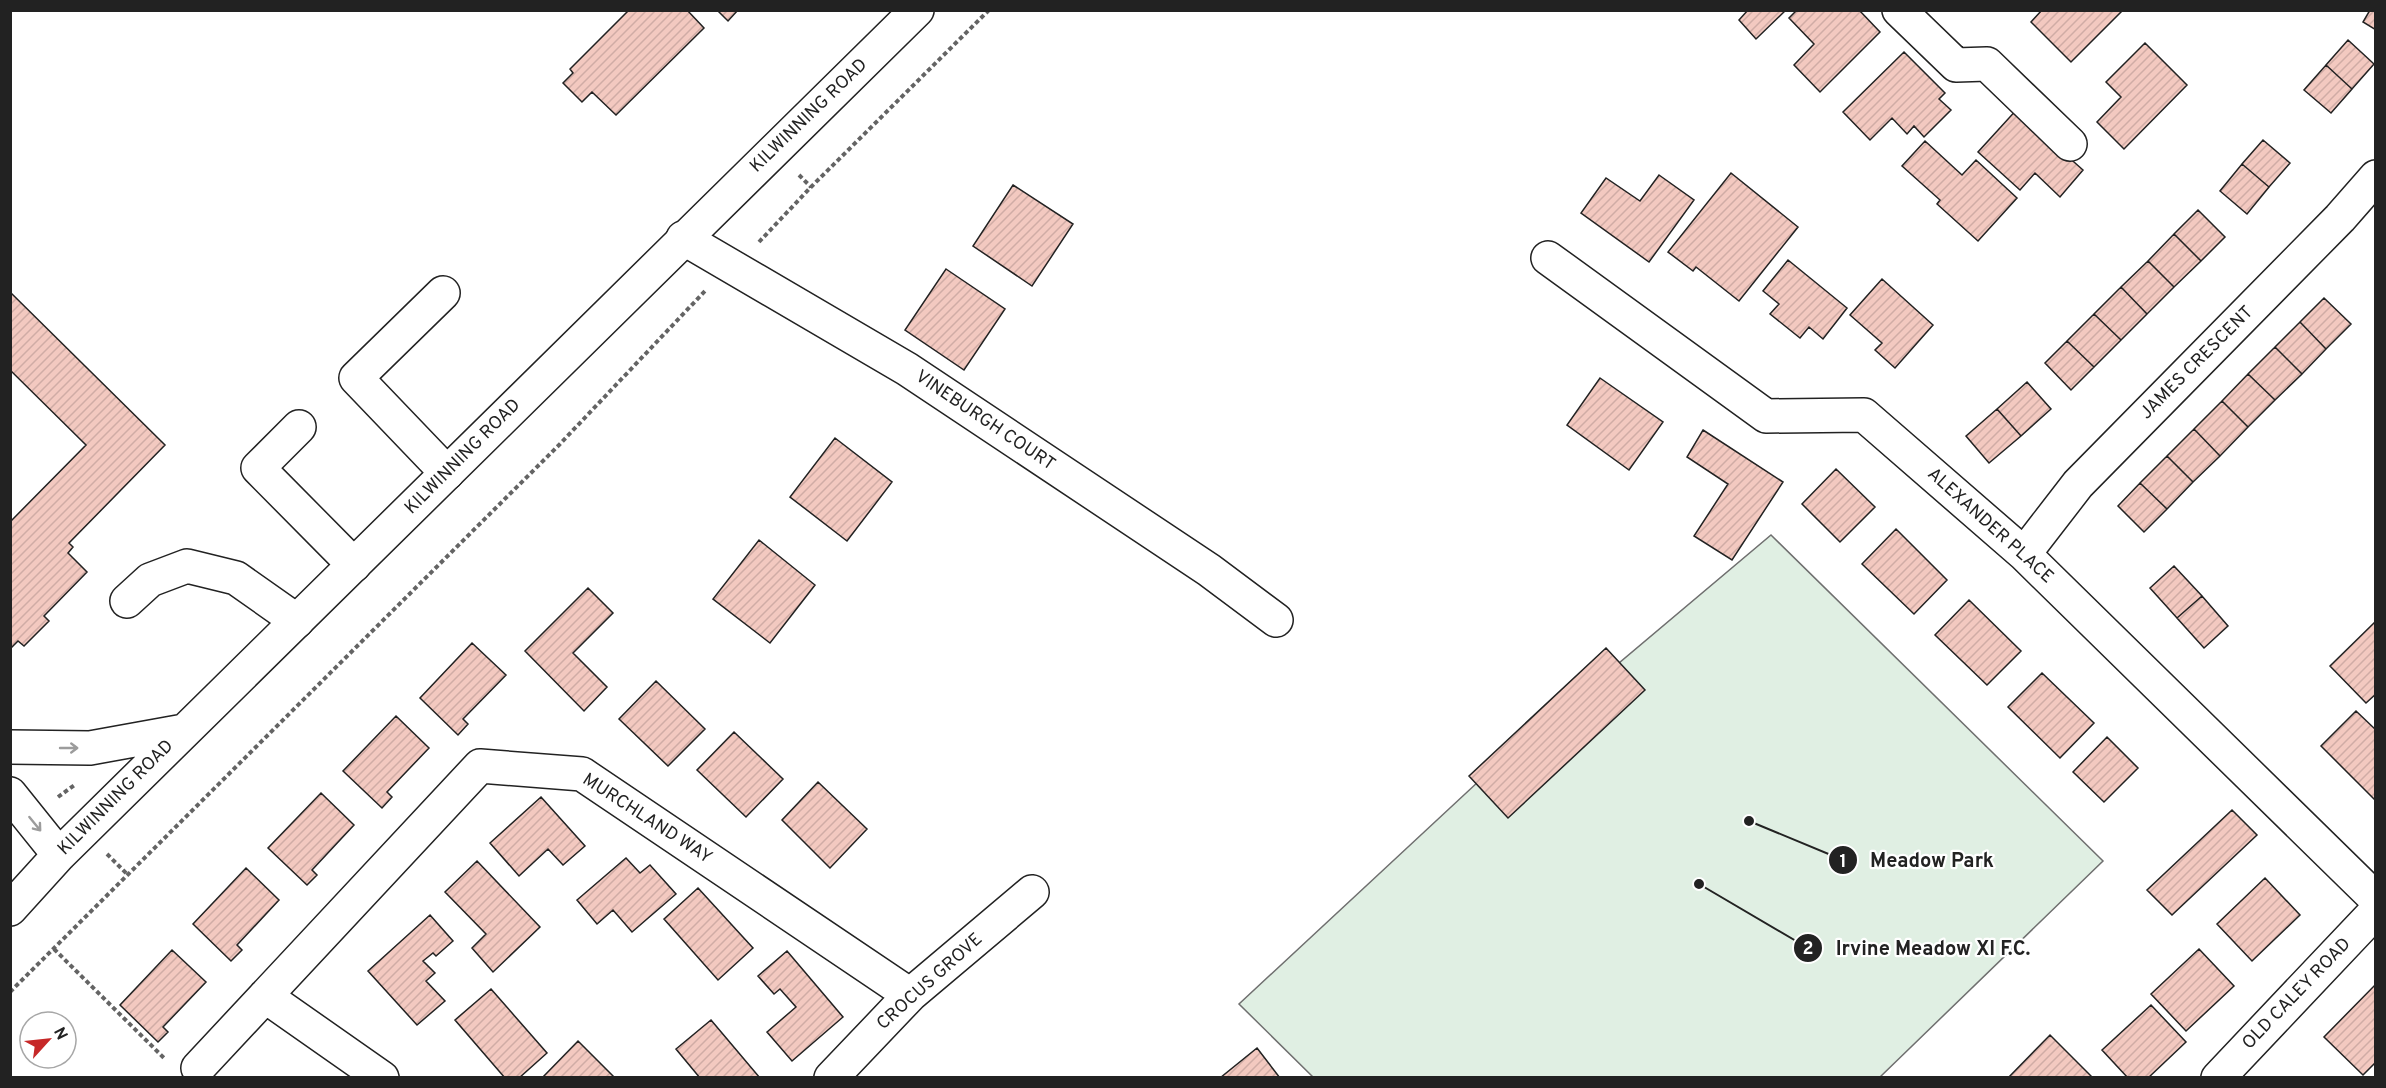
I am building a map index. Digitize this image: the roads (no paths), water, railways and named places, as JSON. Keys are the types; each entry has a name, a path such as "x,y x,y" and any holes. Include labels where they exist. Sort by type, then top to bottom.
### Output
{"street":[{"name":"KILWINNING ROAD","path":"11,907 59,855 184,731 917,10"},
{"path":"1899,10 1956,65 1987,64 2070,144"},
{"name":"JAMES CRESCENT","path":"2024,554 2078,483 2340,218 2376,177"},
{"name":"VINEBURGH COURT","path":"683,238 907,369 1209,570 1276,620"},
{"name":"ALEXANDER PLACE","path":"1548,258 1766,416 1864,415 2024,554 2376,899"},
{"path":"443,293 356,378 447,473"},
{"path":"299,427 258,468 354,565"},
{"path":"127,601 150,580 187,566 236,578 297,621"},
{"path":"10,747 90,748 184,731"},
{"name":"MURCHLAND WAY","path":"198,1068 480,766 582,774 910,995"},
{"path":"10,794 59,855"},
{"name":"CROCUS GROVE","path":"831,1077 910,995 1032,892"},
{"name":"OLD CALEY ROAD","path":"2218,1077 2376,911"},
{"path":"265,996 382,1077"}],"place":[{"name":"Meadow Park","path":"1749,821"},
{"name":"Irvine Meadow XI F.C.","path":"1699,884"}]}
